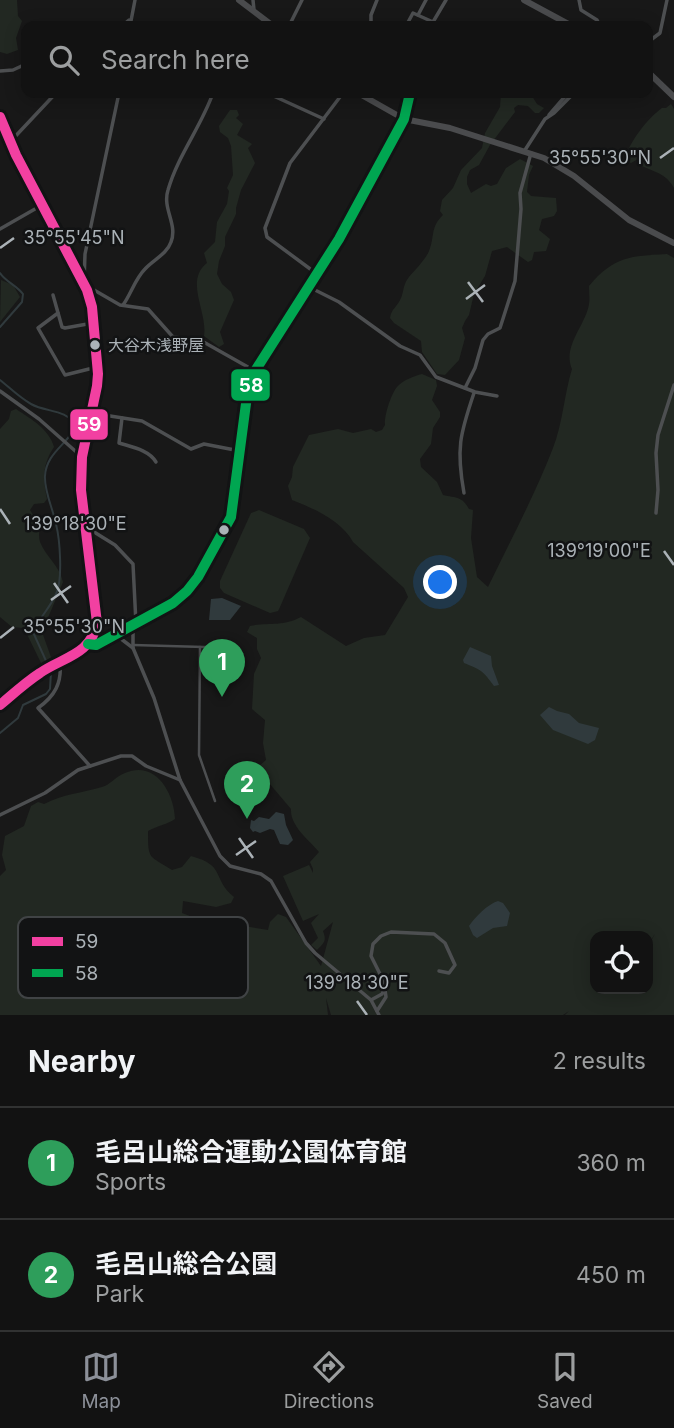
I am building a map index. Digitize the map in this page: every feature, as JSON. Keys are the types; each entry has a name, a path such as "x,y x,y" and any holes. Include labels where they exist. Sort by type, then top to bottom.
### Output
{"main road":[{"path":"239,0 267,21"},
{"path":"524,0 563,21"},
{"path":"653,77 674,97"},
{"path":"367,98 404,119 450,128 528,152 568,172 629,220 674,243"},
{"path":"0,117 9,142 84,282 92,307 97,367 97,386 82,457 81,490 96,631 79,653 49,667 0,705"}],"street":[{"path":"131,21 135,0"},
{"path":"253,0 254,9"},
{"path":"292,21 302,0"},
{"path":"371,21 377,0"},
{"path":"418,15 426,0"},
{"path":"579,0 581,10 598,21"},
{"path":"653,38 660,33 667,0"},
{"path":"434,21 444,1"},
{"path":"409,21 413,13 428,21"},
{"path":"128,21 131,18"},
{"path":"0,71 21,66"},
{"path":"9,142 51,98"},
{"path":"84,282 85,254 118,98"},
{"path":"123,305 141,274 165,252 172,240 174,227 166,206 167,193 181,156 200,127 211,98"},
{"path":"278,98 324,119"},
{"path":"317,274 265,234 266,224 290,163 339,98"},
{"path":"88,644 96,645 116,635 180,598 198,577 231,517 247,396 255,371 317,274 404,119 409,98"},
{"path":"465,388 475,368 483,340 500,328 508,306 516,269 520,193 528,152 545,118 563,98"},
{"path":"545,118 569,98"},
{"path":"0,229 42,205"},
{"path":"309,288 339,302 400,346 420,355 436,377 475,393 497,396"},
{"path":"87,290 94,290 123,305 148,309 173,337 200,340 255,371"},
{"path":"53,295 62,327 93,323"},
{"path":"58,313 38,328 65,375 97,367"},
{"path":"656,513 657,435 674,384"},
{"path":"0,391 39,419 82,457"},
{"path":"464,493 458,449 475,393"},
{"path":"91,413 147,423 191,449 204,444 241,451"},
{"path":"122,418 119,443 153,457 156,462"},
{"path":"85,527 115,545 134,564 133,647 154,698 180,780 223,859 230,866 261,874 271,881 286,911 314,953 370,1000 378,1013"},
{"path":"96,631 110,638"},
{"path":"116,635 133,647 239,648"},
{"path":"200,647 199,755 215,801"},
{"path":"60,662 55,693 38,708 90,766"},
{"path":"0,814 45,793 78,770 121,756 132,756 146,766 180,780"},
{"path":"378,1013 386,997 384,981 371,956 373,944 386,933 440,936 454,965 449,973 439,971"},
{"path":"370,1000 385,990"}],"shaded area":[{"path":"0,0 17,0 18,16 22,21 16,38 18,50 7,54 0,52"},
{"path":"501,98 533,98 544,108 535,113 528,106 518,105 514,108 515,112 490,145 479,165 470,170 467,184 471,193 486,184 497,184 506,168 520,159 533,166 527,192 531,196 556,198 557,211 554,216 542,219 539,230 550,239 546,251 534,252 532,260 528,262 507,247 492,251 485,276 474,294 469,315 462,328 465,338 459,360 445,375 437,374 422,352 421,341 390,318 400,301 407,280 429,251 434,228 443,215 440,211 442,200 453,188 461,170 482,148 485,133 500,107"},
{"path":"671,104 674,109 674,188 663,176 640,165 638,159 631,163 625,160 630,146 645,124 662,108"},
{"path":"230,110 237,110 239,115 236,118 243,124 237,135 252,144 248,148 255,163 241,190 236,214 225,237 225,246 219,261 217,274 234,300 220,332 224,344 219,347 204,336 197,279 200,270 207,263 204,253 215,242 217,222 227,204 227,188 233,175 231,146 228,138 220,132 219,126"},
{"path":"667,254 674,258 674,1015 565,1015 569,1011 563,1015 331,1015 326,998 328,1015 0,1015 0,876 6,870 2,855 5,836 24,826 31,806 38,802 44,804 102,787 122,774 136,770 145,771 161,781 174,809 175,819 148,831 151,856 172,870 182,867 191,856 210,864 234,897 231,903 216,907 183,901 182,913 192,917 18,917 18,998 248,998 248,927 268,930 270,922 278,914 286,917 321,966 333,922 323,931 324,942 317,950 311,945 318,938 311,923 319,914 303,921 283,876 309,865 313,873 310,862 319,852 297,827 291,809 269,783 259,766 266,760 263,743 265,720 252,709 254,674 261,658 257,649 257,638 247,632 250,626 282,623 301,617 346,646 364,638 385,635 408,597 404,588 353,542 342,528 318,511 292,500 288,486 293,467 309,435 338,429 353,433 371,429 376,432 382,430 390,400 399,385 422,374 436,380 437,386 432,400 440,412 440,417 433,428 431,444 420,459 421,467 437,482 443,495 461,500 473,510 471,538 477,577 488,587 553,448 572,369 570,352 587,312 589,286 615,263"},
{"path":"1,280 13,285 20,297 0,322"},
{"path":"16,409 44,430 54,447 44,472 47,499 44,503 34,504 30,510 38,523 40,542 63,582 42,632 52,660 42,665 24,628 12,627 0,617 0,429 9,419 11,411"},
{"path":"259,510 304,529 310,538 278,611 270,613 224,593 220,588 220,581 251,513"},
{"path":"222,598 241,606 230,620 209,620 211,599"},
{"path":"470,647 491,656 499,685 494,686 482,671 464,663"},
{"path":"549,707 569,714 579,723 599,728 595,740 588,744 553,730 540,715"},
{"path":"276,812 284,814 293,840 288,845 280,844 274,830 260,833 253,832 250,828 251,820 259,817 269,819"},
{"path":"498,901 503,903 510,913 507,926 493,928 477,938 469,926 482,911"}],"waterway":[{"path":"0,273 23,294 22,302 0,327"},
{"path":"0,380 27,402 67,416 76,426 49,461 45,476 59,540 60,579 54,599 33,632 51,672 50,689 46,694 23,705 18,718 0,733"}],"transit line":[{"name":"58","path":"88,644 96,645 173,603 198,577 231,517 247,396 255,371 339,239 404,119 409,98"},
{"name":"59","path":"0,117 16,155 87,290 92,307 98,374 82,457 81,490 97,623 94,634 82,649 35,677 0,705"}],"place":[{"name":"大谷木浅野屋","path":"95,345"},
{"name":"毛呂山総合運動公園体育館","path":"222,697"},
{"name":"毛呂山総合公園","path":"247,819"}]}
